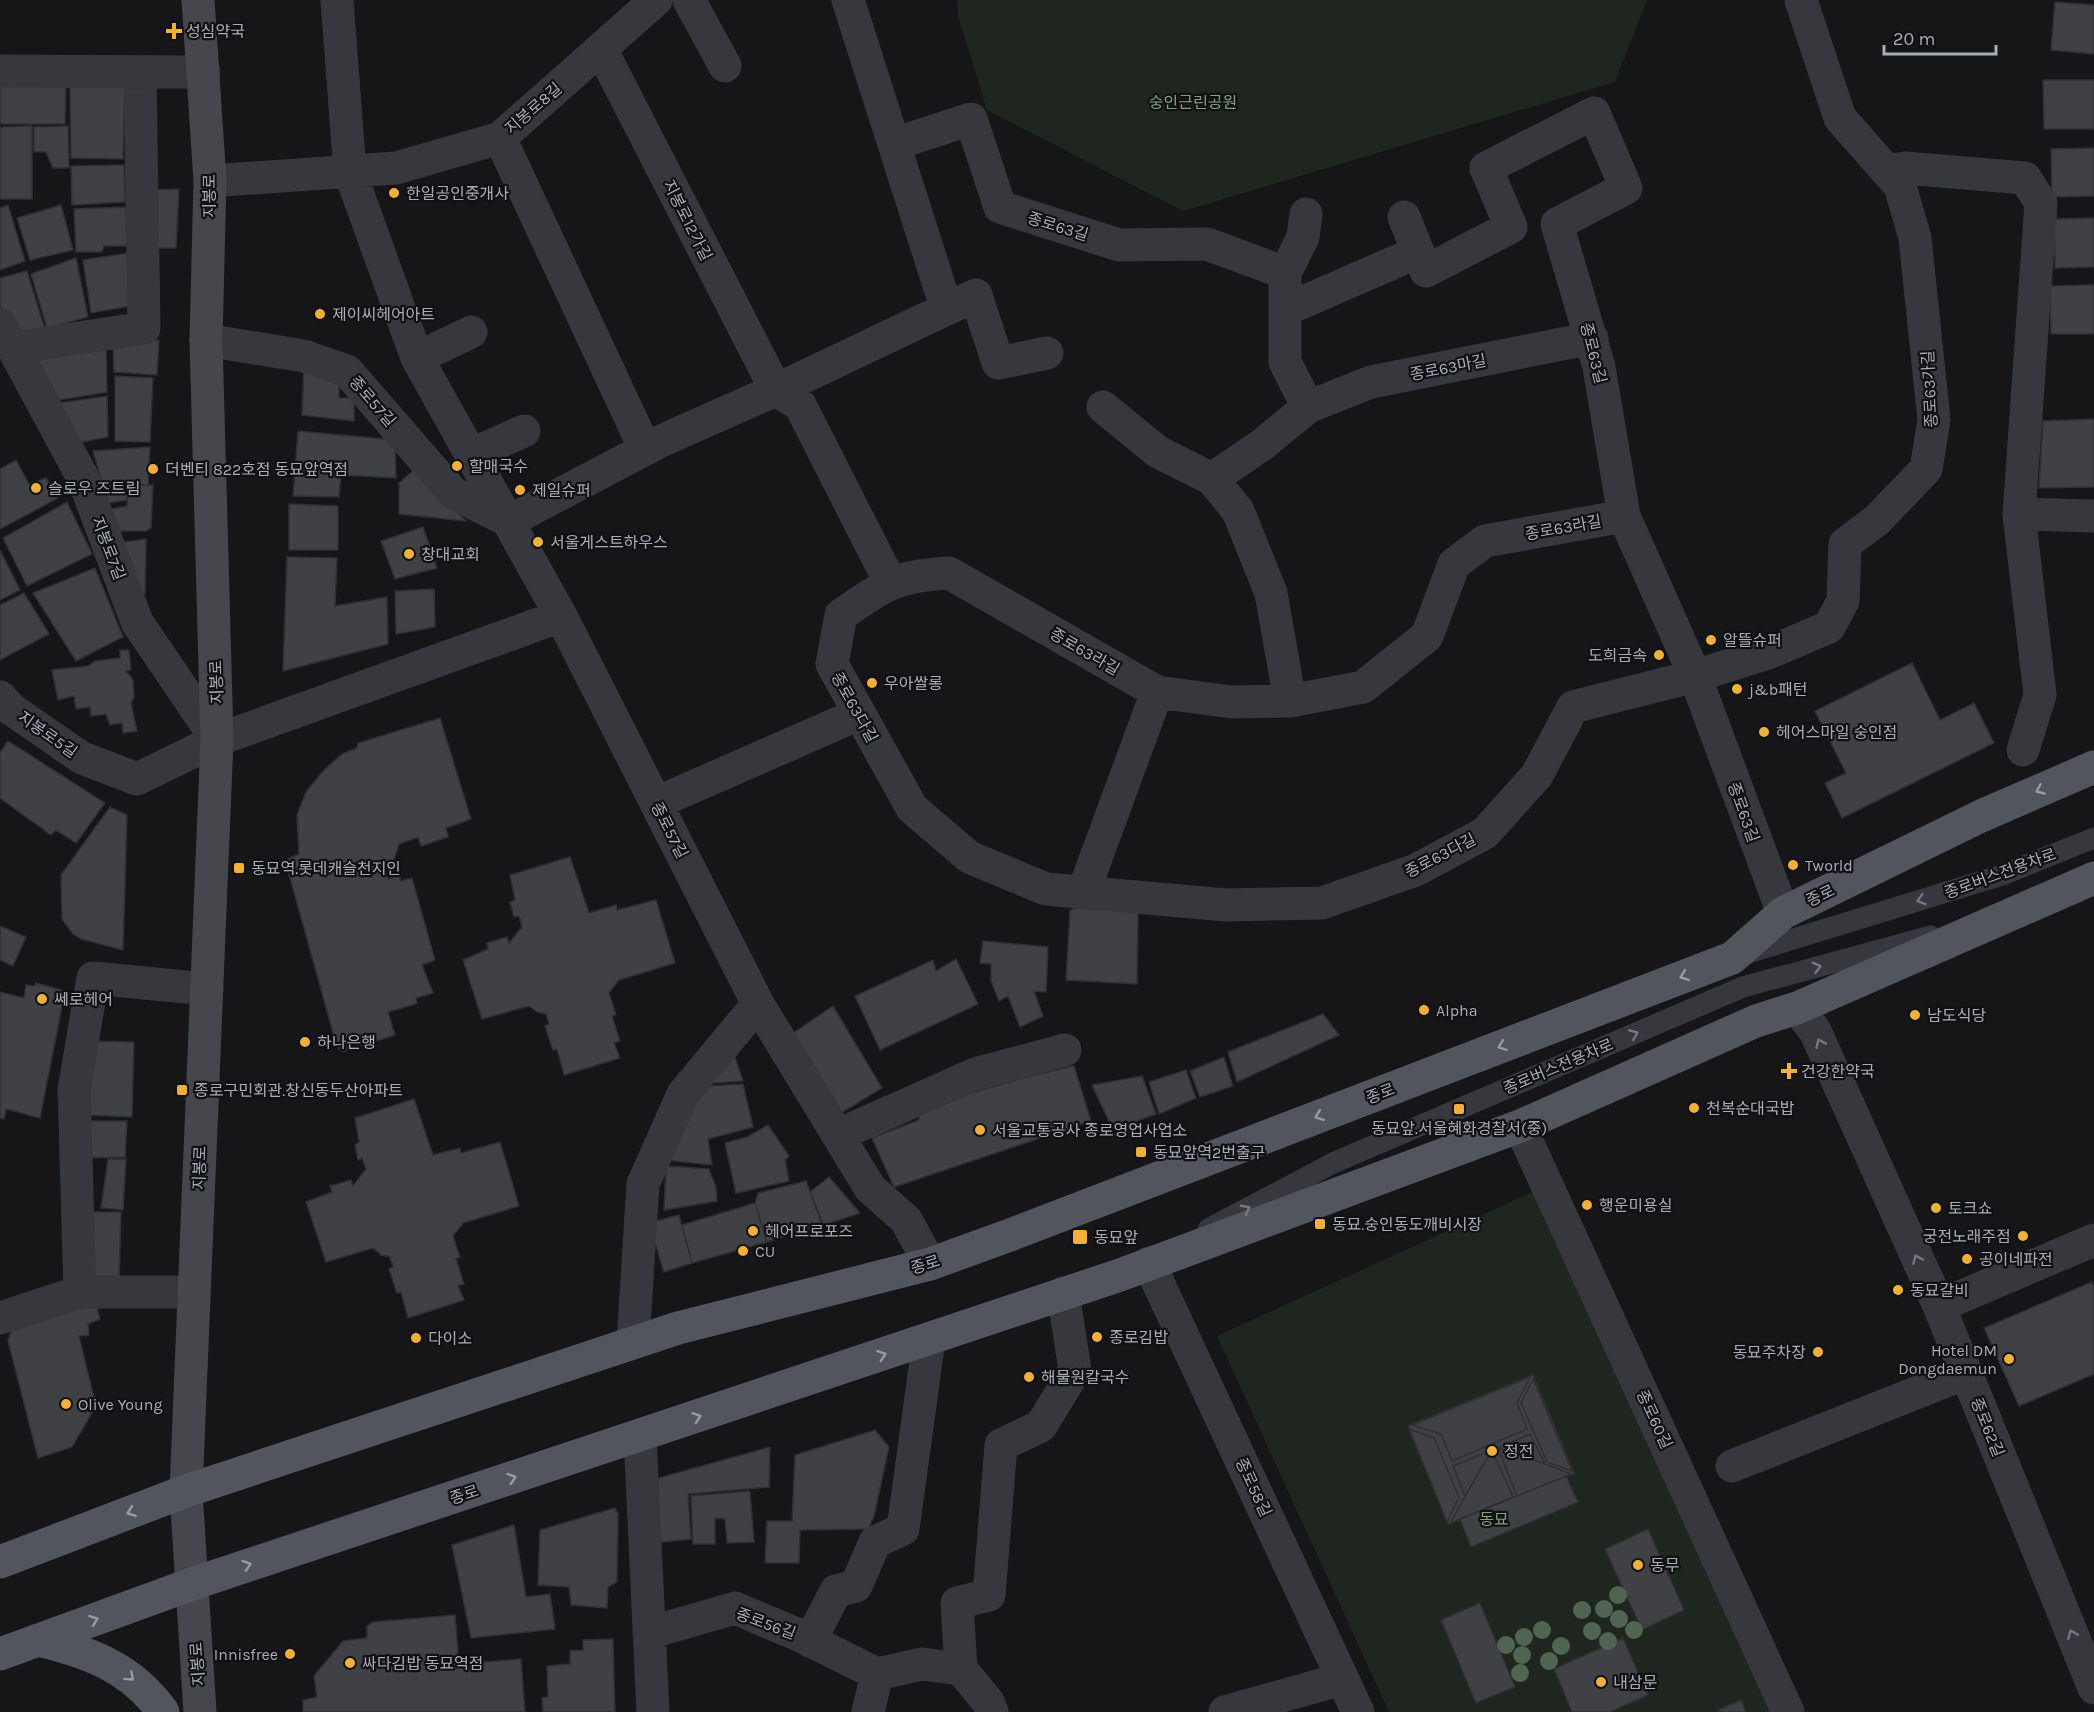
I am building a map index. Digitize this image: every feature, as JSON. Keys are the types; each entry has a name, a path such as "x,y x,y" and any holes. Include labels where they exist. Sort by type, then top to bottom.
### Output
{"main road":[{"name":"지봉로","path":"198,0 210,181 206,340 217,740 186,1491 200,1712"},
{"name":"종로","path":"0,1562 186,1491 633,1342 678,1328 930,1264 1732,958 1783,913 1982,816 2094,767"},
{"name":"종로","path":"0,1654 192,1584 1120,1275 1520,1126 1756,1021 1797,1008 2094,878"},
{"path":"38,1640 87,1653 116,1666 141,1687 163,1712"}],"street":[{"path":"337,0 350,172"},
{"name":"지봉로8길","path":"210,181 396,168 500,138 656,0"},
{"path":"689,0 725,66"},
{"path":"848,0 946,307"},
{"name":"종로63가길","path":"1695,676 1768,653 1829,627 1843,601 1845,544 1877,520 1926,469 1934,420 1915,238 1900,186 1840,118 1801,0"},
{"name":"지봉로12가길","path":"601,49 776,390"},
{"path":"0,71 204,72"},
{"name":"지봉로7길","path":"140,72 144,328 7,336 82,478 137,622 217,740"},
{"name":"종로63길","path":"1404,217 1426,271 1511,227 1486,168 1594,113 1626,188 1557,224 1599,368 1624,516 1695,676 1783,913"},
{"name":"종로63길","path":"894,144 971,119 1000,207 1119,245 1207,244 1286,273"},
{"path":"500,138 645,449"},
{"path":"1889,171 1905,168 2025,178 2041,202 2019,514 2040,695 2023,750"},
{"name":"종로57길","path":"350,172 417,358 561,616 758,1004 870,1188 906,1220 930,1264"},
{"path":"1306,214 1303,237 1286,273 1286,362 1308,407"},
{"path":"1286,310 1418,252"},
{"path":"509,521 645,449 976,295 998,363 1047,353"},
{"path":"417,358 471,332"},
{"name":"종로63마길","path":"1212,479 1263,444 1308,407 1371,382 1592,338"},
{"name":"종로57길","path":"206,340 304,356 347,371 453,493 509,521"},
{"path":"776,390 800,405 890,582"},
{"path":"1103,407 1158,452 1212,479 1238,511 1271,593 1290,701"},
{"path":"471,454 524,431"},
{"path":"2019,514 2094,516"},
{"name":"종로63라길","path":"890,582 918,575 949,573 1157,692 1232,702 1290,701 1363,687 1427,636 1454,564 1485,541 1624,516"},
{"name":"종로63다길","path":"890,582 841,615 832,664 912,808 969,857 1046,889 1226,905 1322,903 1416,870 1485,833 1537,775 1573,707 1695,676"},
{"name":"지봉로5길","path":"4,707 82,758 137,779 217,740 561,616"},
{"path":"1083,893 1157,692"},
{"path":"656,803 860,714"},
{"path":"80,1292 74,1090 93,978 207,989"},
{"path":"633,1342 643,1184 683,1094 758,1004"},
{"name":"종로62길","path":"1797,1008 1815,1031 1939,1306 2094,1688"},
{"path":"838,1135 975,1074 1065,1050"},
{"name":"종로60길","path":"1520,1126 1788,1712"},
{"path":"1939,1306 2094,1240"},
{"name":"종로58길","path":"1149,1263 1358,1712"},
{"path":"0,1318 80,1292 194,1292"},
{"path":"992,1712 988,1701 961,1669 957,1603 989,1595 1001,1445 1041,1426 1075,1370 1063,1293"},
{"path":"810,1641 836,1591 856,1586 875,1542 903,1529 929,1339"},
{"path":"1732,1466 1966,1373"},
{"path":"640,1436 653,1712"},
{"name":"종로56길","path":"649,1633 735,1608 877,1674"},
{"path":"868,1712 877,1674 922,1664 961,1669"},
{"path":"1225,1712 1342,1679"}],"lane":[{"name":"종로버스전용차로","path":"1732,958 2002,875 2094,838"},
{"name":"종로버스전용차로","path":"1120,1275 1333,1162 1743,987 2017,913"}],"green space":[{"name":"숭인근린공원","path":"957,0 1647,0 1615,82 1183,211 987,110 958,16"},
{"name":"동묘","path":"1537,1190 1775,1712 1389,1712 1217,1336"}],"building":[{"path":"2055,2 2094,5 2094,54 2051,50"},
{"path":"66,78 65,124 0,124 0,83"},
{"path":"2043,80 2094,80 2094,129 2044,129"},
{"path":"70,82 125,82 123,159 71,158"},
{"path":"32,126 32,199 0,199 0,127"},
{"path":"68,126 69,168 53,168 46,152 34,152 34,127"},
{"path":"2094,148 2094,196 2052,197 2051,149"},
{"path":"124,165 125,202 72,205 71,166"},
{"path":"179,189 176,248 150,248 150,190"},
{"path":"8,205 25,261 0,270 0,208"},
{"path":"61,205 73,250 30,260 17,218"},
{"path":"126,207 127,246 104,246 102,252 76,252 74,209"},
{"path":"2094,218 2094,267 2055,268 2054,219"},
{"path":"129,253 136,305 91,313 83,260"},
{"path":"76,258 88,317 47,328 31,274"},
{"path":"27,271 45,330 17,331 10,327 0,305 0,278"},
{"path":"2094,285 2094,334 2051,334 2050,286"},
{"path":"159,340 157,375 114,372 113,344"},
{"path":"106,346 107,392 59,400 34,353"},
{"path":"304,366 339,376 339,398 354,398 354,421 302,415"},
{"path":"115,376 153,378 150,442 115,441"},
{"path":"107,396 108,437 77,443 59,403"},
{"path":"2094,419 2094,487 2039,488 2043,421"},
{"path":"298,431 395,440 396,478 341,475 339,497 293,496"},
{"path":"150,447 148,485 128,485 127,500 108,503 93,451"},
{"path":"16,460 29,484 46,478 58,498 0,529 0,469"},
{"path":"414,470 466,521 399,514 399,483"},
{"path":"128,485 153,485 151,528 146,531 120,531 111,509 127,506"},
{"path":"67,502 92,554 27,586 3,538"},
{"path":"289,504 338,506 338,550 289,550"},
{"name":"창대교회","path":"423,527 437,568 395,579 381,541"},
{"path":"146,539 145,594 134,594 117,543"},
{"path":"0,550 20,590 0,600"},
{"path":"287,557 337,558 335,606 387,597 388,644 283,671"},
{"path":"95,568 123,637 76,661 33,593"},
{"path":"434,589 435,627 396,634 395,591"},
{"path":"24,593 49,634 0,660 0,605"},
{"path":"120,650 129,650 131,670 126,671 133,680 134,697 131,703 137,731 123,733 122,723 110,725 106,714 91,716 90,707 76,709 74,696 58,700 52,670 88,666 95,661 120,658"},
{"path":"1912,663 1940,720 1974,703 1994,743 1842,818 1825,783 1846,773 1815,711"},
{"path":"440,718 471,819 446,828 448,837 421,846 418,837 399,844 392,865 385,869 388,879 399,875 401,881 412,878 435,960 422,965 433,993 416,998 417,1003 388,1012 395,1035 343,1052 337,1047 285,860 299,854 297,815 306,792 323,771 342,754 357,748 358,743"},
{"path":"8,741 105,803 76,843 56,830 51,835 0,798 0,753"},
{"path":"110,807 127,815 123,950 81,939 73,934 62,919 61,875"},
{"path":"570,857 589,913 616,905 617,910 656,900 675,963 619,980 609,993 616,1015 612,1016 620,1041 614,1043 620,1058 564,1075 557,1049 553,1050 545,1026 549,1024 546,1014 537,1012 529,1006 482,1019 463,960 488,949 487,943 507,937 509,943 522,927 519,916 514,917 510,902 515,900 510,875"},
{"path":"1074,908 1138,911 1137,984 1066,980 1070,911"},
{"path":"0,926 26,937 13,966 0,960"},
{"path":"983,941 1048,947 1046,992 1034,991 1043,1016 1020,1027 1008,996 999,1001 991,981 991,964 980,963"},
{"path":"956,959 978,1004 880,1050 855,996 933,960 936,971"},
{"path":"36,983 65,991 40,1118 6,1109 4,1119 0,1118 0,992 24,998 26,985 35,986"},
{"path":"833,1006 882,1088 834,1117 789,1036"},
{"path":"1323,1014 1339,1035 1237,1082 1228,1052"},
{"path":"88,1041 134,1042 132,1117 84,1115"},
{"path":"733,1051 743,1081 712,1083"},
{"path":"1224,1057 1233,1086 1200,1097 1190,1071"},
{"name":"서울교통공사 종로영업사업소","path":"1074,1066 1091,1121 894,1187 872,1138 919,1120 919,1113 950,1099"},
{"path":"1186,1070 1196,1098 1159,1114 1149,1082"},
{"path":"1142,1076 1156,1114 1113,1130 1092,1085"},
{"path":"743,1084 753,1127 708,1139 712,1165 666,1160 667,1141 708,1086"},
{"path":"414,1099 433,1155 460,1148 461,1153 500,1142 519,1206 463,1223 453,1236 460,1257 456,1259 464,1284 458,1286 464,1300 408,1318 401,1292 397,1293 389,1269 393,1267 390,1257 381,1255 373,1248 326,1262 306,1202 332,1192 330,1186 351,1180 353,1186 366,1169 362,1158 358,1160 355,1145 359,1142 355,1118"},
{"path":"81,1121 127,1121 125,1157 80,1158"},
{"path":"768,1125 789,1156 785,1160 789,1181 736,1193 725,1143 747,1137"},
{"path":"108,1159 126,1159 123,1210 101,1208"},
{"path":"666,1166 709,1169 716,1187 717,1201 664,1210"},
{"path":"829,1177 860,1213 824,1225 810,1192"},
{"path":"806,1181 822,1225 767,1242 755,1203 758,1193"},
{"path":"755,1203 767,1242 692,1263 682,1225"},
{"path":"86,1212 121,1212 119,1280 85,1277"},
{"path":"679,1215 692,1263 664,1272 649,1223"},
{"path":"2092,1282 2094,1287 2094,1374 2019,1406 1984,1328"},
{"path":"95,1301 100,1319 88,1324 89,1335 79,1336 96,1406 72,1447 38,1458 8,1341 11,1331"},
{"name":"정전","path":"1533,1375 1574,1473 1448,1524 1408,1426"},
{"path":"1530,1377 1517,1403 1527,1429 1452,1461 1441,1434 1412,1425"},
{"path":"1533,1379 1572,1471 1547,1462 1521,1403"},
{"path":"1409,1429 1434,1438 1459,1497 1447,1522"},
{"path":"875,1430 889,1447 874,1516 868,1529 800,1530 799,1563 765,1563 767,1521 792,1521 795,1455"},
{"path":"1530,1434 1545,1464 1498,1448"},
{"path":"770,1447 769,1487 688,1494 691,1539 653,1543 655,1479"},
{"path":"1498,1448 1545,1464 1571,1474 1517,1496"},
{"path":"1492,1450 1465,1496 1453,1466"},
{"path":"1492,1450 1513,1497 1451,1523 1465,1496"},
{"path":"1566,1476 1578,1502 1471,1547 1460,1519"},
{"path":"750,1491 754,1542 727,1543 725,1519 715,1518 715,1544 693,1544 691,1496"},
{"path":"615,1508 618,1514 617,1582 608,1587 607,1608 571,1605 569,1587 538,1585 540,1530"},
{"path":"514,1525 526,1597 550,1594 555,1629 471,1638 452,1545"},
{"name":"동무","path":"1648,1529 1684,1610 1642,1630 1605,1549"},
{"path":"1480,1603 1515,1687 1476,1703 1441,1620"},
{"path":"455,1615 459,1664 521,1659 525,1712 303,1712 303,1700 317,1697 314,1676 343,1641 367,1638 367,1626 373,1622"},
{"name":"내삼문","path":"1623,1638 1648,1695 1610,1712 1572,1712 1554,1669"},
{"path":"613,1639 615,1712 543,1712 542,1698 548,1697 547,1666 570,1664 570,1651 583,1650 583,1640"},
{"path":"1741,1700 1746,1712 1720,1712 1718,1710"}],"place":[{"name":"성심약국","path":"174,31"},
{"name":"한일공인중개사","path":"394,193"},
{"name":"제이씨헤어아트","path":"320,314"},
{"name":"할매국수","path":"457,466"},
{"name":"더벤티 822호점 동묘앞역점","path":"153,469"},
{"name":"슬로우 즈트림","path":"36,488"},
{"name":"제일슈퍼","path":"520,490"},
{"name":"서울게스트하우스","path":"538,542"},
{"name":"창대교회","path":"409,554"},
{"name":"알뜰슈퍼","path":"1711,640"},
{"name":"도희금속","path":"1659,655"},
{"name":"우아쌀롱","path":"872,683"},
{"name":"j&b패턴","path":"1737,689"},
{"name":"헤어스마일 숭인점","path":"1764,732"},
{"name":"Tworld","path":"1793,865"},
{"name":"동묘역.롯데캐슬천지인","path":"239,868"},
{"name":"쎄로헤어","path":"42,999"},
{"name":"Alpha","path":"1424,1010"},
{"name":"남도식당","path":"1915,1015"},
{"name":"하나은행","path":"305,1042"},
{"name":"건강한약국","path":"1789,1071"},
{"name":"종로구민회관.창신동두산아파트","path":"182,1090"},
{"name":"천복순대국밥","path":"1694,1108"},
{"name":"동묘앞.서울혜화경찰서(중)","path":"1459,1109"},
{"name":"서울교통공사 종로영업사업소","path":"980,1130"},
{"name":"동묘앞역2번출구","path":"1141,1152"},
{"name":"행운미용실","path":"1587,1205"},
{"name":"토크쇼","path":"1936,1208"},
{"name":"동묘.숭인동도깨비시장","path":"1320,1224"},
{"name":"헤어프로포즈","path":"753,1231"},
{"name":"궁전노래주점","path":"2023,1236"},
{"name":"동묘앞","path":"1080,1237"},
{"name":"CU","path":"743,1251"},
{"name":"공이네파전","path":"1967,1259"},
{"name":"동묘갈비","path":"1898,1290"},
{"name":"종로김밥","path":"1097,1337"},
{"name":"다이소","path":"416,1338"},
{"name":"동묘주차장","path":"1818,1352"},
{"name":"Hotel DM Dongdaemun","path":"2009,1359"},
{"name":"해물원칼국수","path":"1029,1377"},
{"name":"Olive Young","path":"66,1404"},
{"name":"정전","path":"1492,1451"},
{"name":"동무","path":"1638,1565"},
{"name":"Innisfree","path":"290,1654"},
{"name":"싸다김밥 동묘역점","path":"350,1663"},
{"name":"내삼문","path":"1601,1682"}]}
